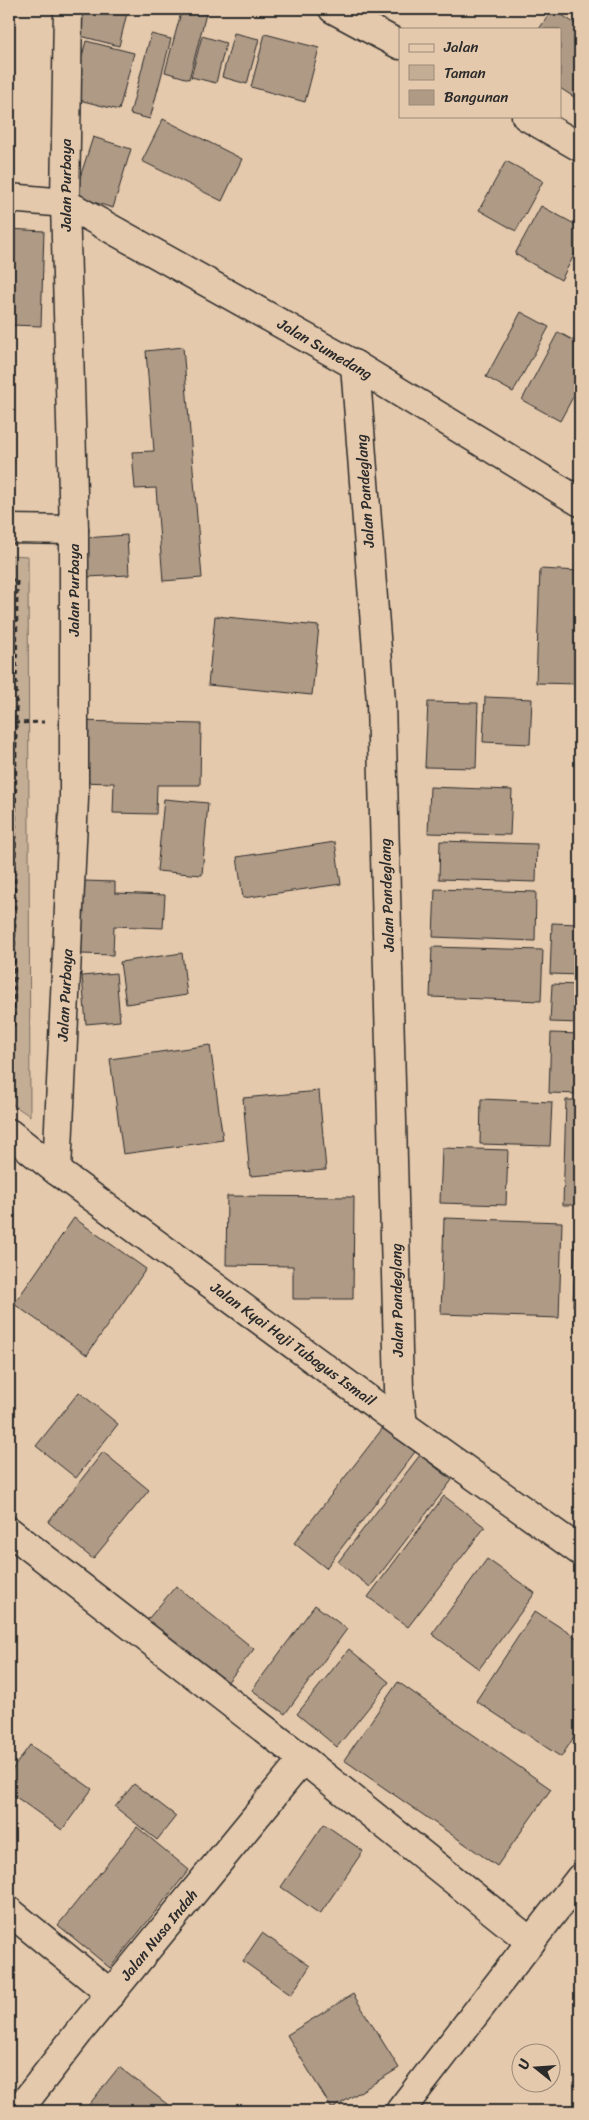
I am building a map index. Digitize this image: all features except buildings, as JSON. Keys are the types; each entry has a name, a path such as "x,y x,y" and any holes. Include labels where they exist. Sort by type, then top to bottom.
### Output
{"street":[{"name":"Jalan Purbaya","path":"57,1170 74,798 74,530 65,203 68,9"},
{"path":"345,12 399,44"},
{"path":"529,118 580,147"},
{"path":"9,198 65,203"},
{"name":"Jalan Sumedang","path":"65,203 355,365 580,502"},
{"name":"Jalan Pandeglang","path":"355,365 381,702 399,1389 403,1425"},
{"path":"9,528 74,530"},
{"name":"Jalan Kyai Haji Tubagus Ismail","path":"9,1133 403,1425 580,1551"},
{"path":"9,1531 303,1759 530,1942"},
{"name":"Jalan Nusa Indah","path":"18,2111 303,1759"},
{"path":"400,2111 580,1878"},
{"path":"9,1911 111,1994"}],"path":[{"path":"9,580 17,580 14,1024 9,1031"}],"green space":[{"path":"9,555 28,556 30,1116 9,1102"}]}
